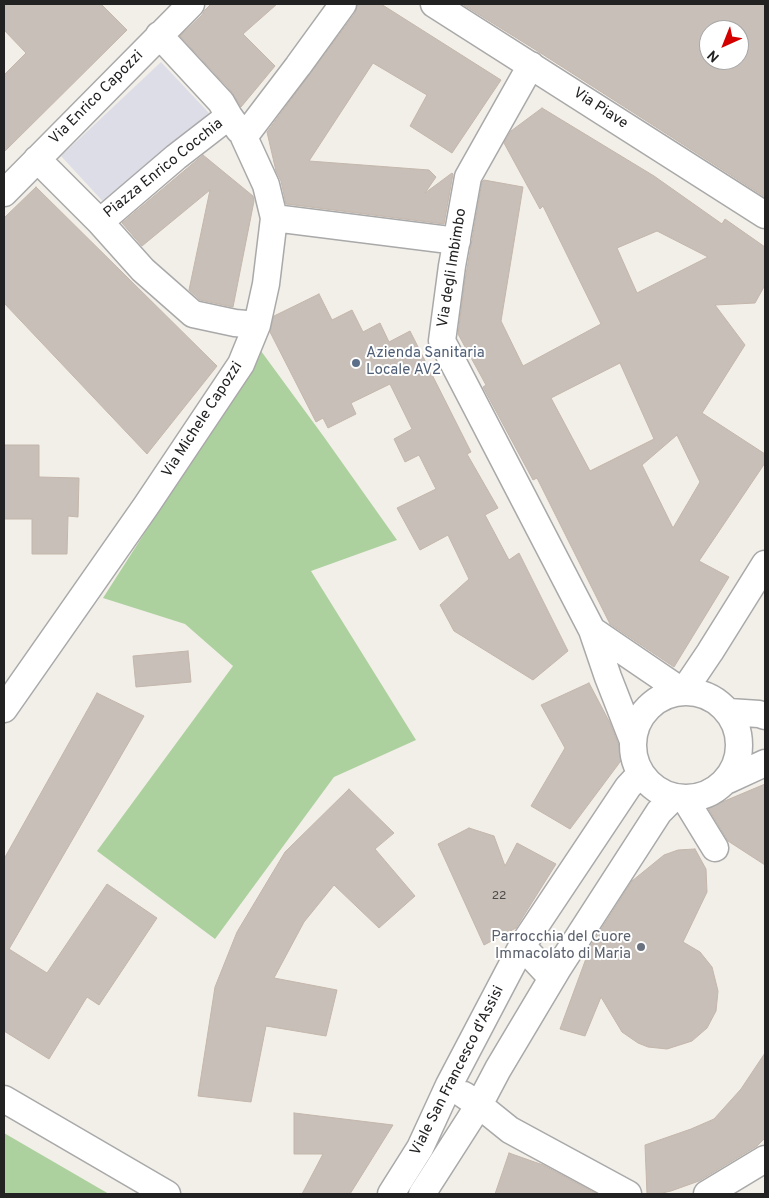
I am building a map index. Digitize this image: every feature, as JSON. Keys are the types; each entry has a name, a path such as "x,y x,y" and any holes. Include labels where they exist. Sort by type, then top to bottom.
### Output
{"street":[{"name":"Via Enrico Capozzi","path":"4,193 190,4"},
{"path":"236,126 298,66 343,4"},
{"name":"Via Piave","path":"434,4 765,215"},
{"name":"Piazza Enrico Cocchia","path":"100,222 176,157 236,126 221,102 159,35"},
{"name":"Via degli Imbimbo","path":"531,65 468,176 452,266 442,340 592,630 633,741"},
{"name":"Via Michele Capozzi","path":"4,710 146,506 241,364 257,325 266,284 274,218 266,184 236,126"},
{"name":"Piazza Enrico Cocchia","path":"37,159 100,222 143,270 193,314 257,325"},
{"path":"274,218 457,241"},
{"path":"683,692 765,564"},
{"name":"Via degli Imbimbo","path":"592,630 683,692"},
{"path":"728,780 737,764 740,746 738,728 729,712 716,701 700,693 683,692 668,695 649,707 636,726 633,741 634,758 641,773 650,784 661,792 680,798 701,797 715,791 728,780 765,763"},
{"path":"729,712 765,716"},
{"name":"Viale San Francesco d'Assisi","path":"391,1194 420,1148 448,1084 522,946 628,787 641,773"},
{"path":"680,798 715,848"},
{"name":"Viale San Francesco d'Assisi","path":"422,1194 479,1105 552,978 659,812 680,798"},
{"path":"522,946 552,978"},
{"path":"448,1084 479,1105 510,1130 628,1194"},
{"path":"4,1099 167,1194"},
{"path":"707,1194 765,1159"}],"green space":[{"path":"261,351 397,540 311,571 416,740 334,777 215,939 97,851 233,666 185,624 103,598"},
{"path":"4,1133 109,1194 4,1194"}],"shaded area":[{"path":"161,62 209,113 108,207 61,156"}],"building":[{"path":"4,4 101,4 127,30 4,152 4,75 26,53 4,30"},
{"path":"211,4 277,4 243,34 275,66 241,107 232,92 180,36"},
{"path":"358,4 381,4 501,80 452,153 410,126 427,95 373,63 309,161 429,170 436,177 425,193 452,173 444,224 286,204 267,132 355,13"},
{"path":"462,4 765,4 765,197 539,52"},
{"path":"542,108 654,176 722,224 725,219 765,247 765,285 755,303 715,305 745,345 702,413 765,454 765,463 699,561 729,577 674,667 610,624 537,478 533,480 483,387 486,385 458,334 465,280 482,182 484,180 523,187 501,321 523,366 601,324 543,206 540,209 504,143 511,131","holes":["657,231 708,257 637,293 617,248","620,363 654,439 590,471 551,398","677,435 700,482 673,528 642,465"]},
{"path":"203,155 253,196 254,201 233,307 200,300 189,290 210,190 142,246 122,223"},
{"path":"36,187 217,366 147,454 4,303 4,218"},
{"path":"319,294 332,320 352,310 363,332 380,323 389,342 410,331 471,452 467,454 498,508 485,515 509,560 519,553 568,651 533,680 454,631 440,605 469,579 448,535 420,550 397,508 436,489 419,455 405,462 394,439 412,429 390,384 351,403 356,414 328,428 323,418 316,422 270,332 274,316"},
{"path":"4,445 39,445 39,477 79,478 78,517 68,516 67,554 32,554 32,519 4,519"},
{"path":"188,651 191,682 136,687 133,656"},
{"path":"589,683 610,723 619,746 626,754 570,829 531,806 565,748 541,705"},
{"path":"97,693 144,716 9,949 47,973 107,884 157,918 99,1005 87,997 49,1059 4,1031 4,859"},
{"path":"765,784 765,865 728,841 708,808"},
{"path":"349,789 394,833 375,849 415,896 379,928 334,885 304,922 274,978 337,990 326,1036 266,1026 251,1102 198,1096 215,987 237,932 285,852"},
{"path":"469,828 494,836 505,866 517,843 556,864 516,928 484,945 438,844"},
{"name":"Parrocchia del Cuore Immacolato di Maria","path":"695,849 706,869 707,892 683,942 700,952 712,967 718,991 716,1011 707,1028 692,1041 667,1049 648,1047 638,1043 622,1032 601,997 585,1036 560,1029 591,945 632,881 664,855 678,850"},
{"path":"765,1053 765,1138 757,1146 699,1181 671,1191 647,1194 645,1145 714,1119 741,1089"},
{"path":"294,1113 393,1125 350,1194 302,1194 323,1154 294,1154"},
{"path":"509,1153 543,1165 597,1194 495,1194"}],"place":[{"name":"Azienda Sanitaria Locale AV2","path":"356,363"},
{"name":"Parrocchia del Cuore Immacolato di Maria","path":"641,947"}]}
